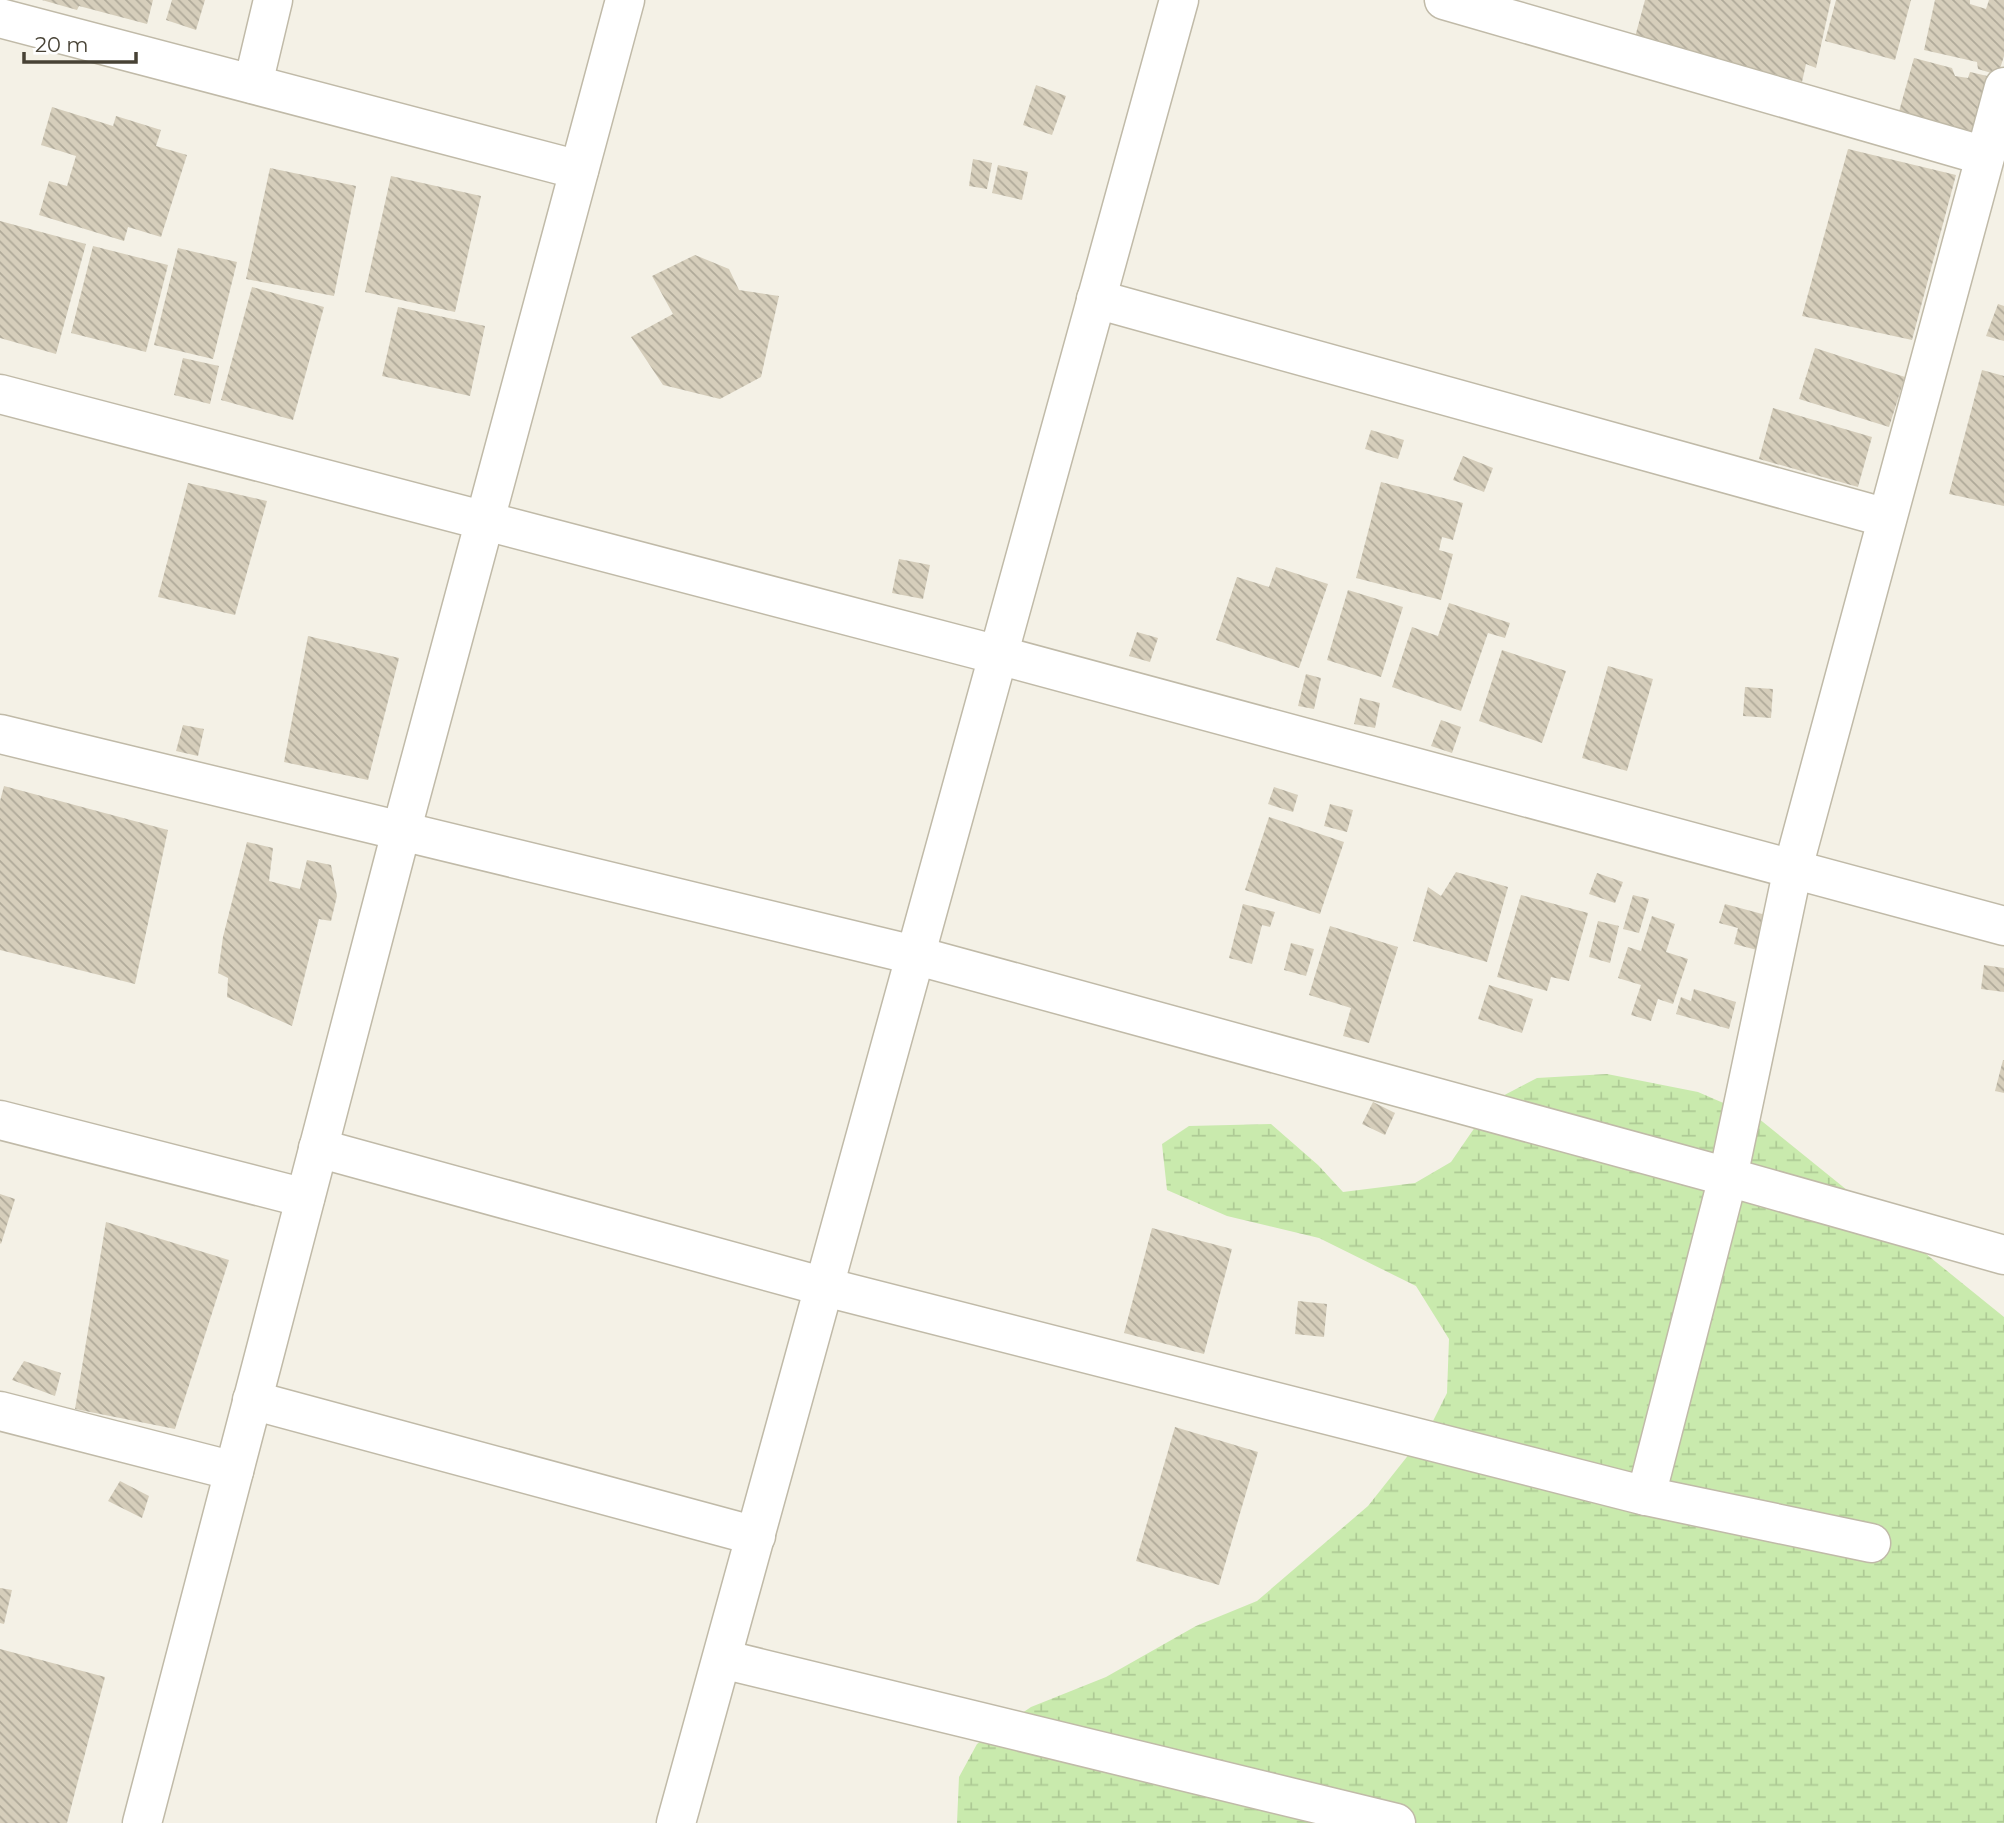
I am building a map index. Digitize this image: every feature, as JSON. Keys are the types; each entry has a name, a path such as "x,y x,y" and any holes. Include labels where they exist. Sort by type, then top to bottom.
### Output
{"street":[{"path":"253,84 273,0"},
{"path":"142,1823 401,832 625,0"},
{"path":"676,1823 1179,0"},
{"path":"1444,0 1985,156"},
{"path":"0,18 579,170"},
{"path":"1646,1496 1728,1177 1793,868 2004,87"},
{"path":"1096,299 1887,518"},
{"path":"0,394 998,655 2004,926"},
{"path":"0,734 914,955 2004,1255"},
{"path":"0,1120 305,1198"},
{"path":"318,1148 825,1287 1646,1496 1871,1543"},
{"path":"252,1400 755,1536"},
{"path":"0,1411 234,1471"},
{"path":"722,1659 1396,1823"}],"green space":[{"path":"1607,1074 1698,1092 1758,1118 2004,1317 2004,1823 957,1823 959,1777 977,1744 1031,1707 1106,1677 1196,1626 1257,1601 1368,1506 1429,1429 1447,1393 1449,1339 1416,1286 1319,1238 1227,1216 1167,1190 1162,1144 1189,1126 1271,1124 1318,1165 1343,1192 1415,1183 1451,1162 1493,1101 1537,1078"}],"building":[{"path":"42,0 153,0 147,24 79,6 77,10"},
{"path":"172,0 205,0 196,30 166,20"},
{"path":"1645,0 1831,0 1816,68 1806,64 1802,82 1635,37"},
{"path":"1836,0 1911,0 1895,60 1825,41"},
{"path":"1935,0 1970,0 1970,4 1986,9 1989,0 2004,0 2004,56 1998,75 1978,69 1977,62 1924,50"},
{"path":"1914,58 1952,68 1955,76 1968,78 1970,72 1996,78 1982,143 1898,115"},
{"path":"1036,85 1066,96 1052,135 1023,125"},
{"path":"52,107 113,126 116,116 161,130 156,146 187,155 161,237 128,227 124,241 39,215 49,181 67,186 76,156 41,145"},
{"path":"1848,149 1956,175 1912,340 1802,316"},
{"path":"973,159 992,163 987,189 969,186"},
{"path":"998,165 1028,172 1022,200 992,193"},
{"path":"270,168 356,186 334,296 246,279"},
{"path":"391,176 481,196 455,312 365,292"},
{"path":"0,221 86,244 56,354 0,338"},
{"path":"93,246 168,265 146,352 71,333"},
{"path":"178,248 237,262 213,359 154,345"},
{"path":"695,255 729,269 739,290 779,296 761,377 720,399 663,385 631,337 673,314 652,276"},
{"path":"252,287 324,307 293,420 221,400"},
{"path":"1998,304 2004,306 2004,341 1986,336"},
{"path":"398,307 485,326 470,396 382,376"},
{"path":"1815,348 1905,377 1889,427 1799,399"},
{"path":"183,358 219,366 210,404 174,395"},
{"path":"1982,370 2004,376 2004,506 1949,494"},
{"path":"1773,408 1872,437 1858,487 1759,459"},
{"path":"1371,430 1404,440 1398,459 1365,449"},
{"path":"1463,456 1493,468 1484,492 1453,480"},
{"path":"1381,482 1463,503 1453,540 1442,537 1439,550 1453,554 1441,600 1356,578"},
{"path":"188,483 267,501 235,615 158,597"},
{"path":"899,559 930,565 923,599 892,593"},
{"path":"1276,567 1328,584 1299,668 1216,640 1237,577 1269,587"},
{"path":"1348,590 1403,607 1381,677 1327,660"},
{"path":"1449,603 1510,623 1505,638 1488,633 1461,711 1392,687 1412,627 1438,636"},
{"path":"1137,632 1158,638 1150,662 1129,656"},
{"path":"308,636 399,658 368,780 284,762"},
{"path":"1502,650 1566,671 1542,743 1479,721"},
{"path":"1608,666 1653,679 1627,771 1582,758"},
{"path":"1306,674 1321,678 1314,709 1298,706"},
{"path":"1745,687 1773,689 1771,718 1743,716"},
{"path":"1360,698 1380,703 1375,728 1354,724"},
{"path":"1441,720 1461,727 1452,753 1431,746"},
{"path":"183,725 204,729 198,756 176,751"},
{"path":"4,786 168,830 135,984 0,950 0,801"},
{"path":"1274,787 1298,795 1293,812 1268,804"},
{"path":"1330,804 1353,810 1347,832 1324,826"},
{"path":"1269,817 1344,842 1320,914 1245,890"},
{"path":"247,842 273,848 269,881 300,889 307,860 331,865 337,896 331,921 319,919 292,1026 227,997 228,978 218,973 223,937"},
{"path":"1456,872 1508,887 1487,962 1413,941 1428,887 1441,896"},
{"path":"1597,873 1623,882 1615,903 1589,894"},
{"path":"1521,895 1588,913 1569,981 1551,977 1547,991 1497,977"},
{"path":"1633,895 1649,899 1639,933 1623,929"},
{"path":"1243,904 1275,912 1270,927 1262,925 1252,964 1229,958"},
{"path":"1725,904 1766,915 1757,950 1734,944 1738,928 1719,923"},
{"path":"1652,916 1675,924 1666,952 1688,959 1673,1004 1658,999 1651,1021 1631,1015 1641,985 1618,978 1628,947 1641,951"},
{"path":"1598,921 1619,926 1610,963 1589,957"},
{"path":"1330,926 1398,947 1369,1043 1343,1036 1351,1008 1309,995"},
{"path":"1291,943 1314,949 1306,976 1284,970"},
{"path":"1984,965 2004,968 2004,992 1981,989"},
{"path":"1489,985 1533,999 1522,1033 1478,1019"},
{"path":"1694,989 1736,1002 1729,1029 1676,1014 1681,997 1691,1001"},
{"path":"2004,1060 2004,1093 1995,1091"},
{"path":"1373,1102 1395,1113 1385,1135 1362,1124"},
{"path":"0,1194 15,1199 1,1244 0,1243"},
{"path":"106,1222 229,1260 175,1429 75,1409"},
{"path":"1152,1228 1232,1249 1204,1354 1124,1333"},
{"path":"1298,1301 1327,1304 1324,1337 1295,1334"},
{"path":"24,1361 61,1373 55,1396 12,1380"},
{"path":"1175,1427 1258,1452 1219,1585 1136,1561"},
{"path":"120,1481 149,1496 142,1518 108,1501"},
{"path":"0,1588 12,1590 4,1624 0,1623"},
{"path":"0,1649 105,1677 67,1823 0,1823"}]}
